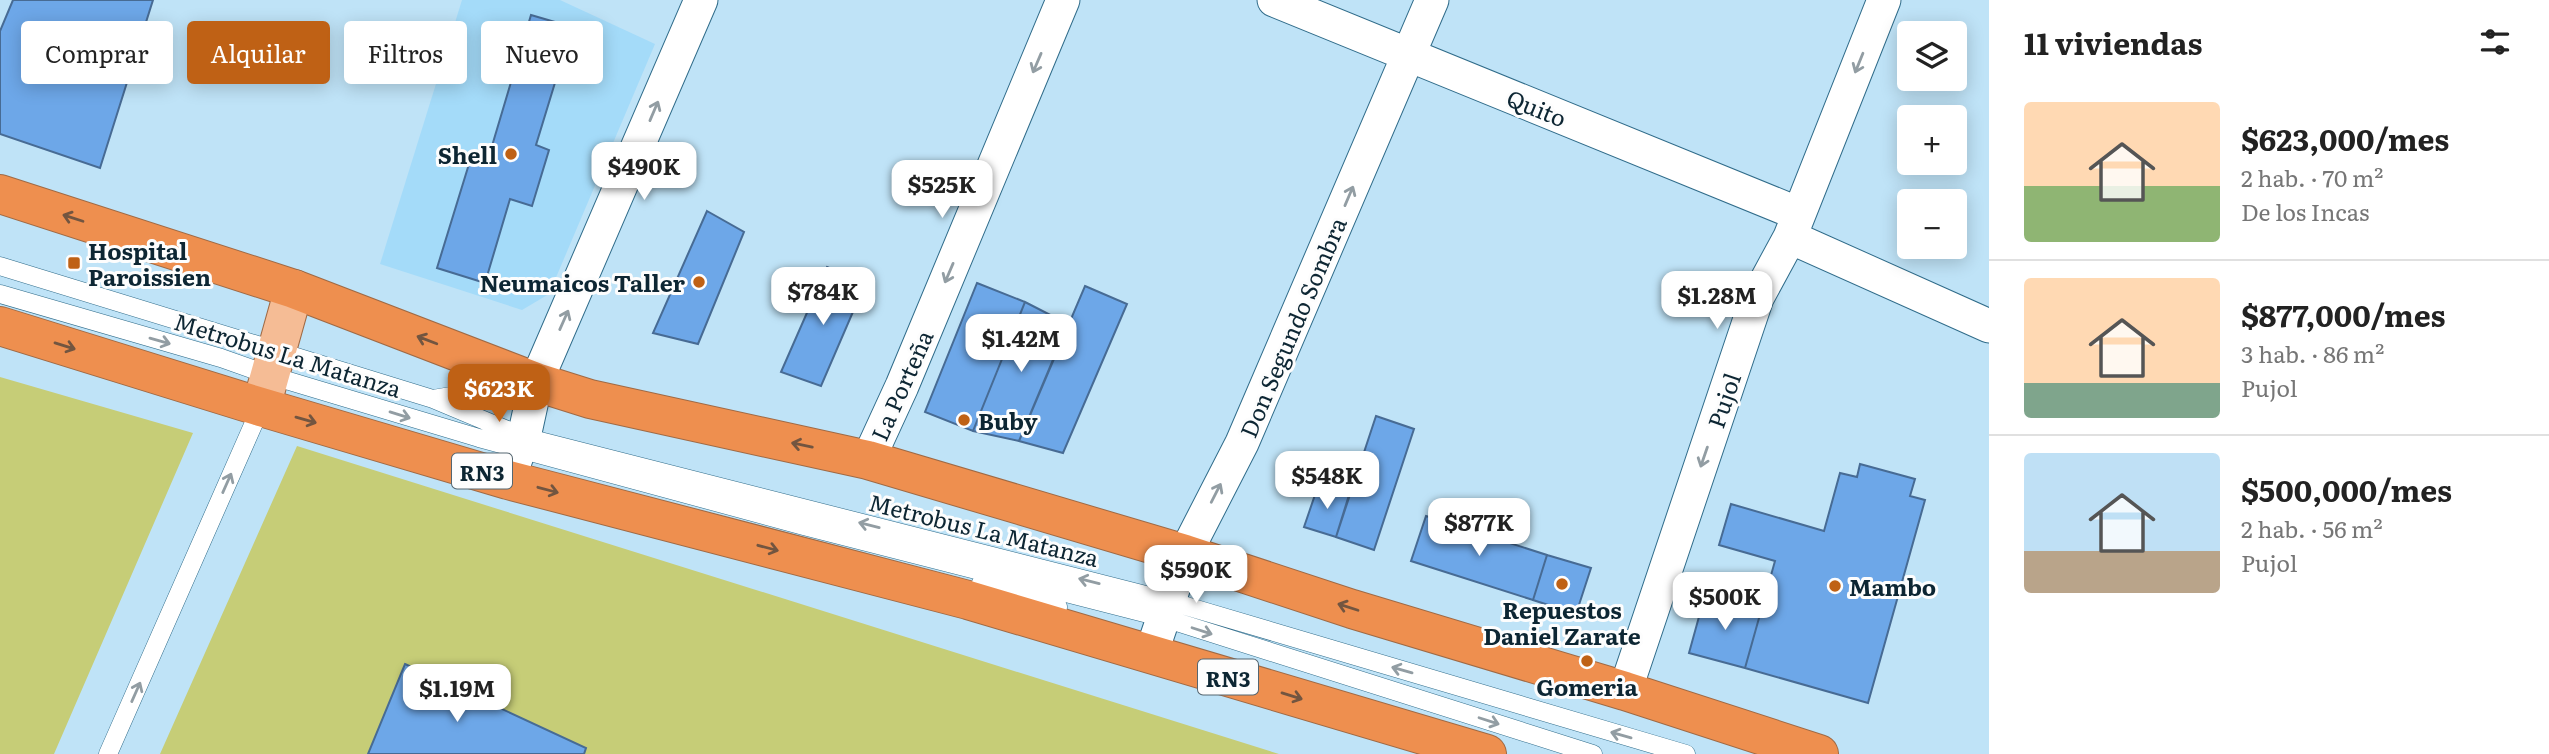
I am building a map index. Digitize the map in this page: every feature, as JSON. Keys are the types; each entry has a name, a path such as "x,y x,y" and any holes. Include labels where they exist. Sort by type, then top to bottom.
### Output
{"highway":[{"path":"0,194 293,289 536,382 590,399 868,460 1185,554 1352,609 1625,691 1819,754"},
{"name":"RN3","path":"0,326 269,377 968,600 1157,629 1487,754"}],"main road":[{"path":"269,377 293,289"}],"street":[{"path":"517,455 536,382 701,0"},
{"name":"La Porteña","path":"868,460 902,387 1063,0"},
{"name":"Quito","path":"1274,0 1410,55 1795,225 1989,326"},
{"name":"Don Segundo Sombra","path":"1157,629 1185,554 1242,443 1432,0"},
{"name":"Pujol","path":"1625,691 1757,298 1795,225 1884,0"}],"lane":[{"name":"Metrobus La Matanza","path":"0,266 269,377"},
{"name":"Metrobus La Matanza","path":"0,294 221,358 269,377 433,399 536,382"},
{"path":"108,754 269,377"},
{"name":"Metrobus La Matanza","path":"433,399 517,455 1157,629 1686,754"},
{"name":"Metrobus La Matanza","path":"517,455 804,526 1593,754"},
{"name":"Metrobus La Matanza","path":"804,526 1090,617"},
{"name":"Metrobus La Matanza","path":"838,538 968,600"}],"shaded area":[{"name":"Shell","path":"462,0 560,0 655,44 549,294 522,310 380,264 436,84 467,84 467,21 455,21"}],"green space":[{"path":"0,377 193,433 54,754 0,754"},
{"path":"297,446 1279,754 160,754"}],"building":[{"path":"13,0 153,0 146,21 21,21 21,84 126,84 100,168 0,134 0,31"},
{"path":"531,15 552,21 529,21"},
{"path":"510,84 555,84 536,145 549,150 532,206 510,199 485,283 437,268 473,151 489,156"},
{"name":"Neumaicos Taller","path":"707,211 744,232 698,344 653,333"},
{"path":"827,267 865,284 821,386 781,372"},
{"path":"977,283 1025,302 973,431 925,412"},
{"path":"1085,286 1127,304 1063,453 1019,441"},
{"path":"1025,302 1068,324 1019,441 973,431"},
{"path":"1376,416 1414,429 1374,550 1336,537"},
{"name":"Mambo","path":"1860,464 1915,479 1910,496 1925,500 1868,703 1745,668 1775,561 1719,545 1731,504 1824,531 1840,473 1857,477"},
{"path":"1318,486 1349,495 1336,537 1304,527"},
{"path":"1426,516 1547,555 1533,600 1411,561"},
{"name":"Repuestos Daniel Zarate","path":"1547,555 1591,568 1576,614 1533,600"},
{"path":"1705,595 1761,611 1745,668 1689,653"},
{"path":"405,664 586,748 584,754 368,754"}],"place":[{"name":"Shell","path":"511,154"},
{"name":"Hospital Paroissien","path":"74,263"},
{"name":"Neumaicos Taller","path":"699,282"},
{"name":"Buby","path":"964,420"},
{"name":"Repuestos Daniel Zarate","path":"1562,584"},
{"name":"Mambo","path":"1835,586"},
{"name":"Gomeria","path":"1587,661"}]}
